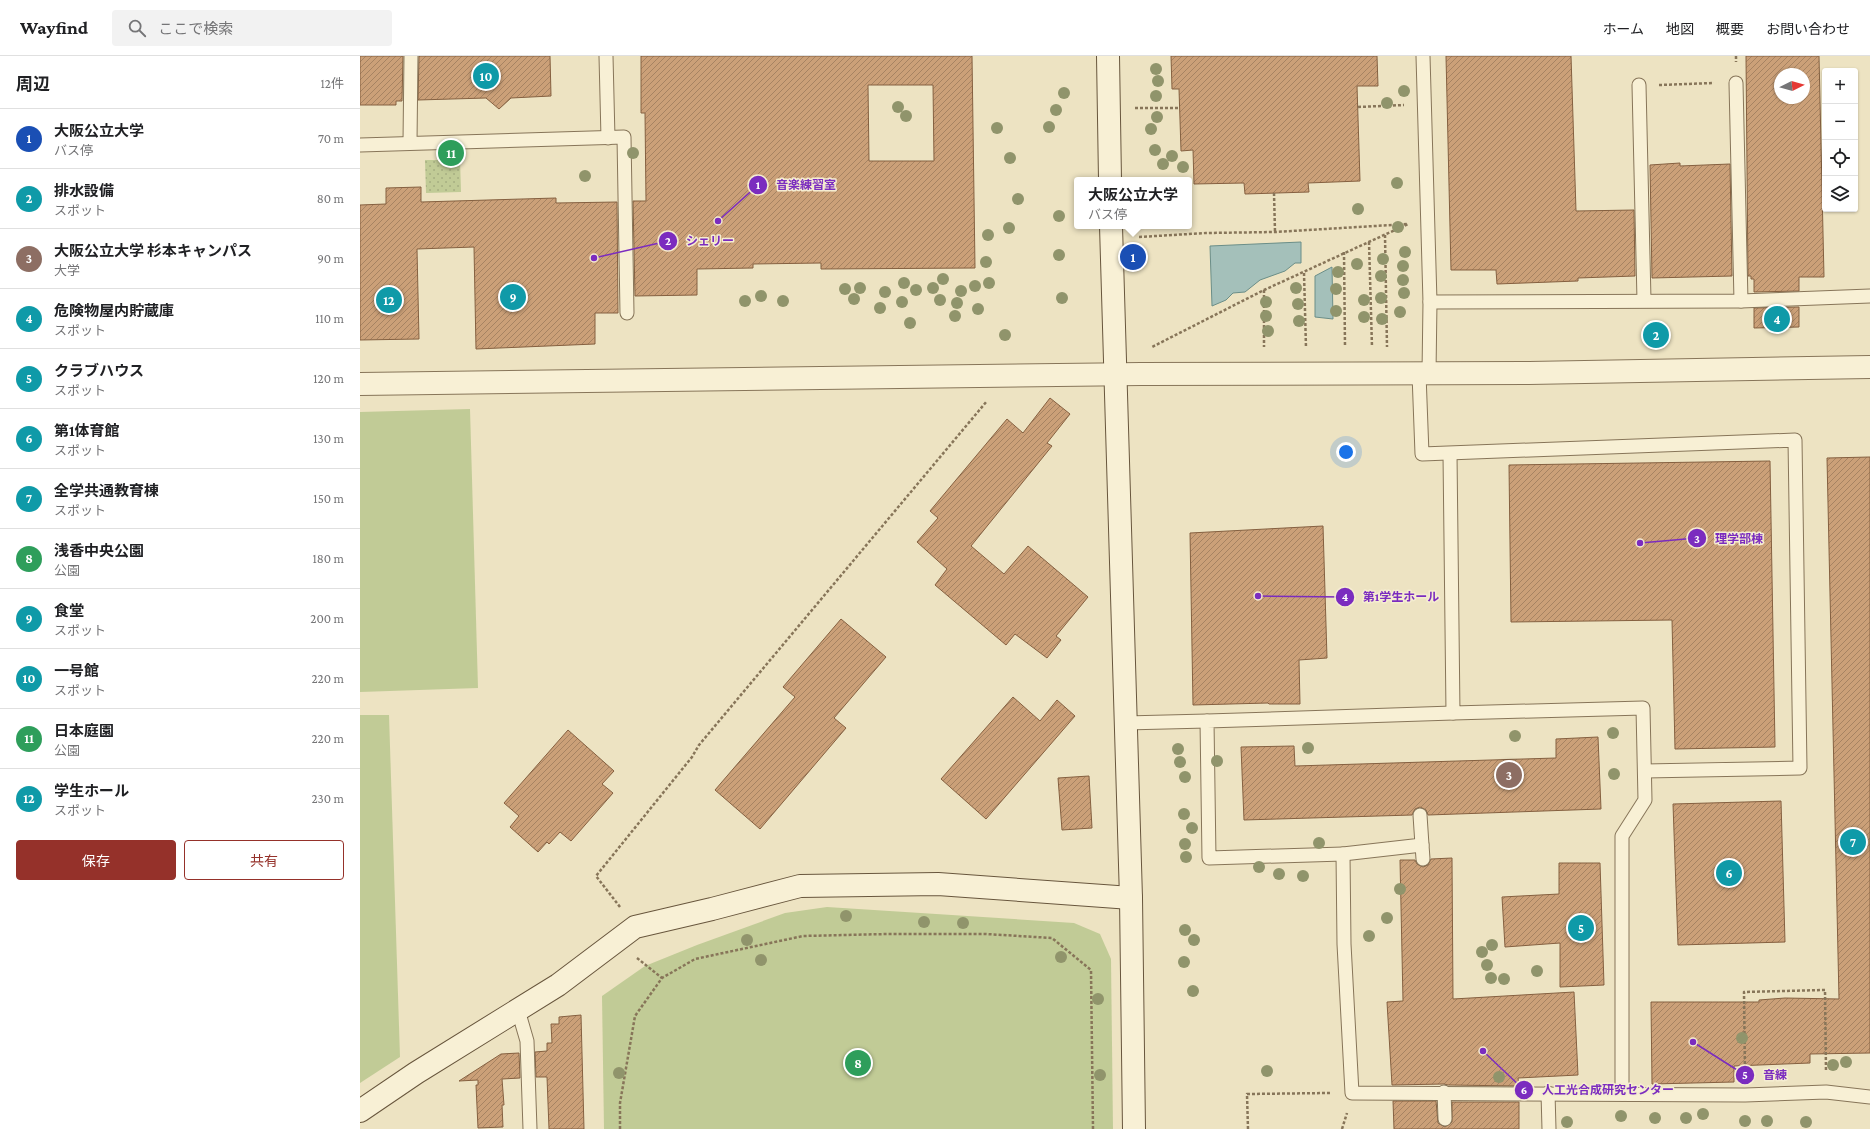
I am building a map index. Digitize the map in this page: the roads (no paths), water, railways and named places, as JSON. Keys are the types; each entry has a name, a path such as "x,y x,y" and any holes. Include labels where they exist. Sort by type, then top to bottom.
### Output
{"street":[{"path":"1108,56 1110,177"},
{"path":"1111,229 1131,898 1134,1129"},
{"path":"360,384 1009,375 1424,374 1870,367"},
{"path":"360,1111 416,1073 558,985 635,927 800,886 938,884 1131,898"}],"lane":[{"path":"410,142 411,56"},
{"path":"606,56 608,138"},
{"path":"1423,56 1430,302 1424,374 1422,454 1795,440 1800,768 1645,771"},
{"path":"1736,83 1740,301"},
{"path":"1639,85 1644,300"},
{"path":"360,145 410,142 624,137 627,313"},
{"path":"1430,302 1568,302 1644,300 1740,301 1870,296"},
{"path":"1450,454 1453,713"},
{"path":"1125,723 1643,708 1645,800 1622,836 1622,1094"},
{"path":"1206,721 1209,858 1343,854 1422,845"},
{"path":"1420,815 1423,859"},
{"path":"1343,854 1344,944 1352,1093 1444,1092 1745,1095 1826,1092 1870,1097"},
{"path":"518,1010 527,1041 530,1129"},
{"path":"1444,1092 1445,1119"},
{"path":"1548,1093 1549,1129"}],"water":[{"path":"1301,242 1301,263 1295,263 1285,271 1260,280 1245,292 1233,293 1226,300 1212,306 1210,246"},
{"path":"1332,267 1333,319 1315,317 1315,276"}],"place":[{"name":"一号館","path":"486,76"},
{"name":"日本庭園","path":"451,153"},
{"name":"音楽練習室","path":"718,221"},
{"name":"大阪公立大学","path":"1133,257"},
{"name":"シェリー","path":"594,258"},
{"name":"食堂","path":"513,297"},
{"name":"学生ホール","path":"389,300"},
{"name":"危険物屋内貯蔵庫","path":"1777,319"},
{"name":"排水設備","path":"1656,335"},
{"name":"理学部棟","path":"1640,543"},
{"name":"第1学生ホール","path":"1258,596"},
{"name":"大阪公立大学 杉本キャンパス","path":"1509,775"},
{"name":"全学共通教育棟","path":"1853,842"},
{"name":"第1体育館","path":"1729,873"},
{"name":"クラブハウス","path":"1581,928"},
{"name":"音練","path":"1693,1042"},
{"name":"人工光合成研究センター","path":"1483,1051"},
{"name":"浅香中央公園","path":"858,1063"}]}
